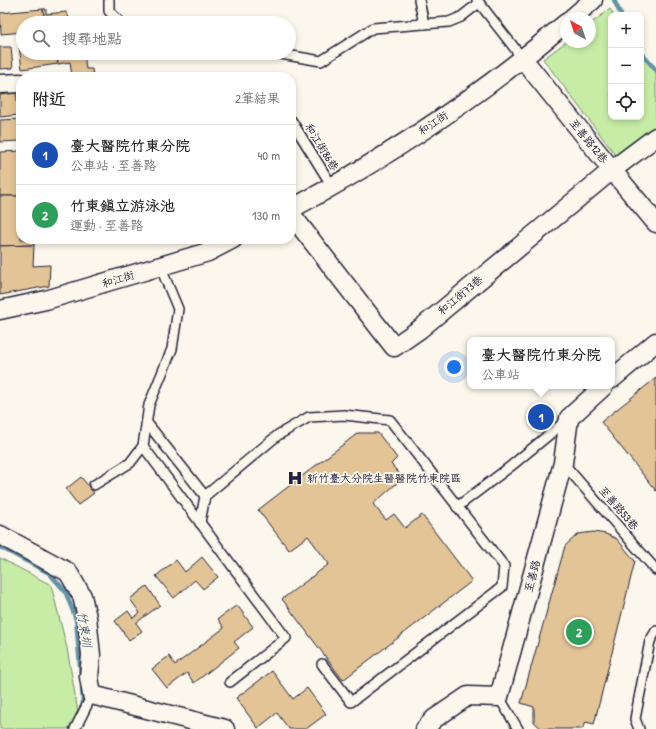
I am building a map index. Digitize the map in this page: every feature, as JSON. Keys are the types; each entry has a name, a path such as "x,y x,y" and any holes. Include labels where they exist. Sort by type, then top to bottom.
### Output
{"street":[{"path":"579,12 593,0"},
{"name":"和江街","path":"296,206 380,158 437,120 523,59 560,28"},
{"name":"至善路12巷","path":"523,59 656,223"},
{"path":"0,84 16,83"},
{"name":"和江街73巷","path":"296,220 394,347 426,324 612,170 656,137"},
{"name":"和江街","path":"0,310 46,300 208,252 223,244"},
{"path":"615,377 656,342"},
{"path":"569,418 601,389"},
{"name":"至善路","path":"499,697 563,463 569,418"},
{"path":"0,536 68,572 82,596 87,617 91,655 89,677 92,695 225,729"},
{"path":"425,729 434,719 468,696 499,697"}],"lane":[{"path":"109,0 109,11 114,16"},
{"path":"420,0 424,24"},
{"path":"296,57 321,61 373,28 449,22 461,17 478,2 523,59"},
{"name":"和江街86巷","path":"296,128 332,186"},
{"path":"94,485 130,463 143,446 149,405 172,349 178,309 160,266"},
{"path":"200,522 205,496 278,435 309,417 344,414 390,420 504,566 502,587 351,702 322,664"},
{"path":"457,507 511,466 569,418"},
{"path":"147,423 205,496"},
{"path":"143,446 286,638 230,682"},
{"name":"至善路53巷","path":"563,463 656,570"},
{"path":"639,729 635,719 650,641 656,631"},
{"path":"75,729 92,695"},
{"path":"499,697 518,729"}],"green space":[{"path":"610,9 612,12 608,12 608,120 644,120 644,55 656,70 656,127 617,157 543,59 560,46 560,48 596,48 596,20"},
{"path":"0,558 51,585 67,648 78,712 68,729 0,729"}],"building":[{"path":"43,9 44,16 16,16 16,33 1,34 0,13"},
{"path":"43,9 46,9 46,14 66,12 68,16 44,16"},
{"path":"0,47 11,47 13,68 0,69"},
{"path":"21,60 57,60 58,64 22,69"},
{"path":"57,60 85,60 86,69 92,69 92,72 71,72 70,62 58,64"},
{"path":"16,93 16,115 0,117 0,95"},
{"path":"16,119 16,141 0,142 0,120"},
{"path":"16,151 16,196 0,196 0,152"},
{"path":"0,196 16,196 16,244 34,245 0,246"},
{"path":"34,245 33,266 50,265 49,286 0,295 0,246"},
{"path":"656,378 656,491 601,422"},
{"path":"358,433 378,433 397,458 391,464 403,478 373,504 386,520 394,514 405,528 422,515 472,581 343,680 282,599 329,564 308,536 289,550 258,510"},
{"path":"81,477 94,493 78,505 66,489"},
{"path":"594,532 606,534 617,539 635,561 594,724 586,722 582,729 542,729 534,722 534,707 521,703 565,546 578,534"},
{"path":"202,557 218,577 203,589 195,580 174,598 156,576 176,560 185,572"},
{"path":"147,586 160,605 136,623 142,631 129,640 115,621 128,611 133,618 140,613 130,599"},
{"path":"237,605 253,627 234,642 239,648 194,683 187,673 167,688 152,669 169,656 175,665 224,628 218,619"},
{"path":"272,671 293,699 307,688 326,714 306,729 289,729 277,713 258,728 236,698"}],"waterway":[{"path":"614,0 620,12"},
{"path":"644,56 656,70"},
{"name":"竹東圳","path":"0,547 49,573 65,591 76,619 81,677"},
{"name":"竹東圳","path":"82,687 83,703"}],"place":[{"name":"臺大醫院竹東分院","path":"541,417"},
{"name":"新竹臺大分院生醫醫院竹東院區","path":"295,478"},
{"name":"竹東鎮立游泳池","path":"579,632"}]}
